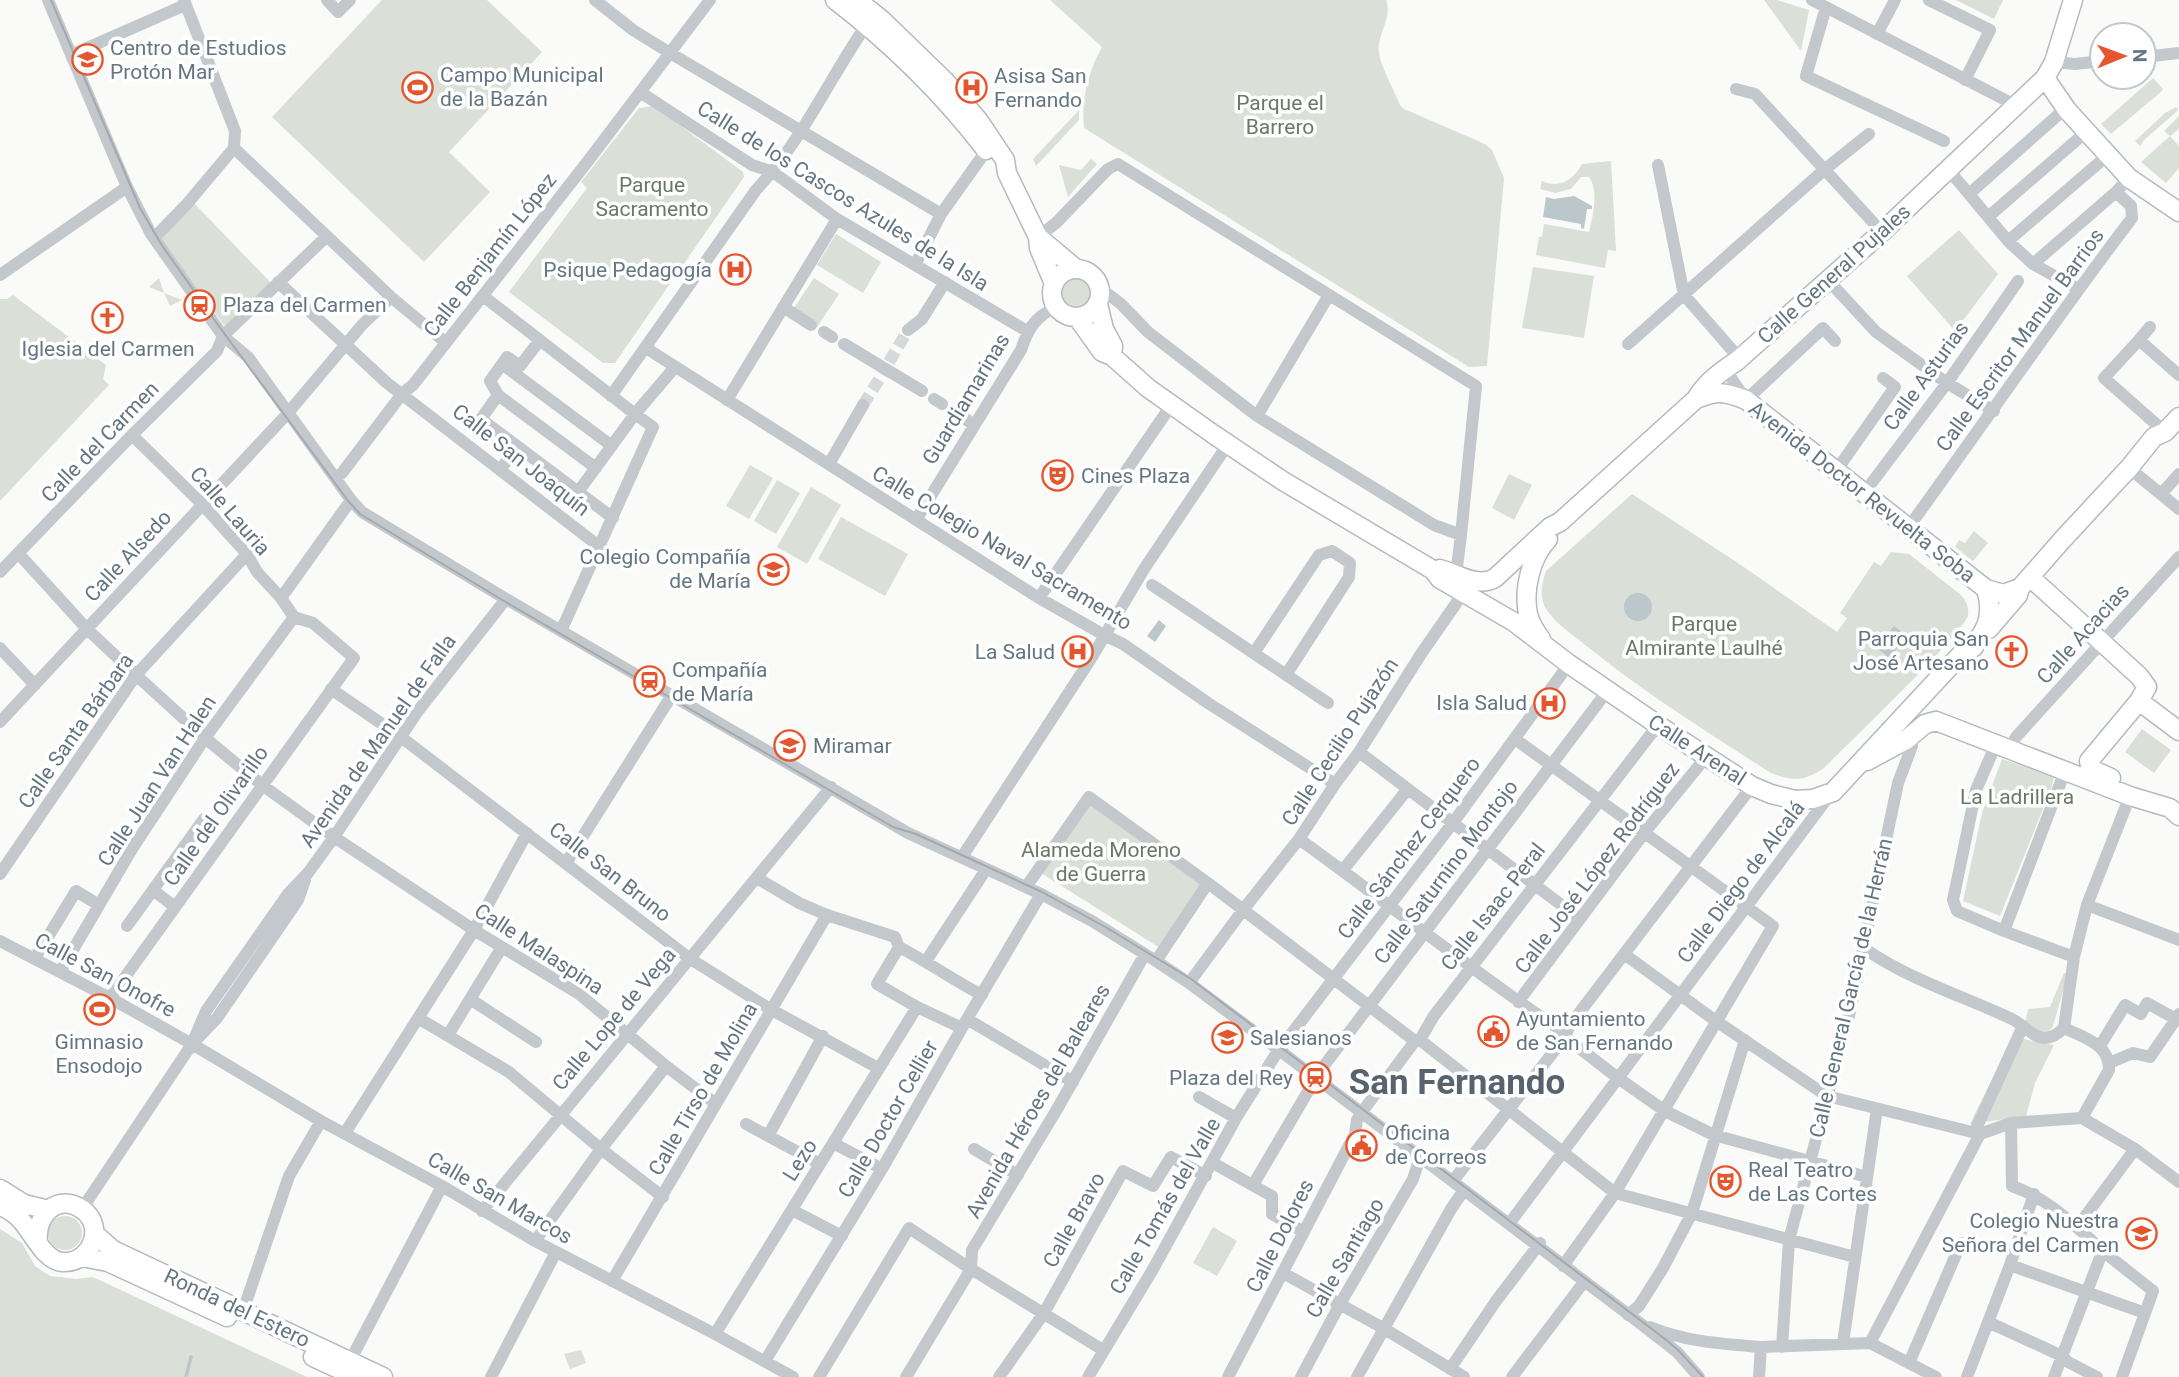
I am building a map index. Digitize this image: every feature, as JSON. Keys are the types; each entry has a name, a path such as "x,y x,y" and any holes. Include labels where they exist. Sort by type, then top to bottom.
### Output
{"street":[{"path":"48,0 127,187 154,239 223,336 248,357 287,414 362,512 908,833 1041,894 1189,983 1539,1245 1676,1352 1699,1377"},
{"path":"327,0 338,12 350,0"},
{"path":"595,0 670,53 941,214"},
{"name":"Calle Benjamín López","path":"337,478 483,296 710,0"},
{"path":"835,0 867,24 934,88 995,163 1007,173"},
{"path":"857,0 946,81 979,121 1005,160 1007,173 1038,237 1039,248 1054,284 1053,300 1057,307 1069,316 1090,314 1099,296"},
{"path":"1812,0 2017,106"},
{"path":"1877,34 1895,0"},
{"path":"1929,0 1990,30 1965,80"},
{"name":"Calle General Pujales","path":"1560,522 1696,399 1701,390 1723,370 1738,360 1882,232 2045,78 2054,62 2073,0"},
{"path":"71,55 184,2 235,131 234,148 154,239"},
{"path":"1826,7 1807,76 1944,141"},
{"path":"611,396 756,190 773,172 867,24"},
{"path":"2158,55 2179,53"},
{"path":"2054,62 2088,62"},
{"path":"2045,78 2067,110 2129,178 2179,212"},
{"path":"1736,89 1755,94 1882,232"},
{"name":"Calle de los Cascos Azules de la Isla","path":"640,92 752,165 773,172 837,219 1027,331"},
{"path":"1969,194 2067,110"},
{"path":"1989,217 2086,132"},
{"path":"1628,344 1824,170 1869,134"},
{"path":"234,148 391,297 445,342"},
{"path":"915,265 941,214 986,151"},
{"path":"2008,241 2108,155"},
{"path":"1038,237 1056,223 1108,169 1118,164 1476,386 1456,575"},
{"path":"1658,165 1684,295 1738,360 1729,372 1730,378 1746,400 1824,328 1835,341"},
{"path":"1948,169 2008,241 2033,264 2077,289"},
{"path":"2033,264 2129,178"},
{"path":"0,275 127,187"},
{"name":"Calle Escritor Manuel Barrios","path":"1908,528 1994,411 2077,289 2132,218 2131,206 2116,192"},
{"path":"727,400 837,219"},
{"name":"Calle del Carmen","path":"0,572 217,351 223,336 327,236"},
{"path":"1038,237 1075,268 1093,275 1104,329 1113,346 1112,356"},
{"path":"1054,284 1062,273 1075,268"},
{"path":"1828,280 1876,332 1947,383 1994,411"},
{"name":"Calle Asturias","path":"1864,492 1947,383 2018,281"},
{"name":"Calle San Joaquín","path":"278,282 402,394 600,547"},
{"path":"910,328 922,319 945,282"},
{"path":"1257,416 1329,295"},
{"path":"483,296 653,427 561,631"},
{"path":"1099,296 1121,304 1148,332 1257,416 1434,525 1461,535"},
{"name":"Calle Alsedo","path":"0,722 287,414 362,325 391,297"},
{"path":"783,307 811,325"},
{"name":"Guardiamarinas","path":"916,520 1021,350 1027,331 1037,318 1057,307"},
{"path":"1077,317 1102,352 1112,356 1130,374 1228,444 1348,520 1433,569 1442,569 1479,581 1492,580 1550,527 1560,522"},
{"path":"2150,327 2104,378 2165,432"},
{"path":"833,338 922,391"},
{"path":"540,340 520,366 508,357 490,381 498,395 596,468"},
{"path":"2139,340 2179,375"},
{"name":"Calle Colegio Naval Sacramento","path":"646,348 1039,598 1123,644 1208,703 1335,784"},
{"path":"502,364 612,446"},
{"path":"578,492 635,414 675,367"},
{"path":"1836,471 1895,387 1883,378"},
{"name":"Avenida Doctor Revuelta Soba","path":"1696,399 1715,392 1726,392 1746,400 1986,589"},
{"path":"498,395 481,419 613,518"},
{"path":"1039,598 1172,404"},
{"path":"943,405 974,425"},
{"path":"829,464 862,407"},
{"path":"1833,792 1965,650 1991,628 2063,539 2154,437 2165,432 2179,417"},
{"name":"Calle Lauria","path":"132,435 202,504 247,554 257,572 281,597 294,617"},
{"path":"962,858 1092,657 1144,569 1228,444"},
{"path":"501,469 516,447"},
{"path":"2129,468 2179,509"},
{"path":"2162,494 2179,474"},
{"path":"281,597 351,500"},
{"path":"1546,647 1528,615 1528,579 1539,550 1560,522"},
{"path":"1254,653 1319,555 1332,551 1350,563 1349,578 1286,674"},
{"name":"Calle Malaspina","path":"18,553 87,629 205,738 262,785 334,837 474,930 579,994 716,1104"},
{"name":"Calle Santa Bárbara","path":"0,874 136,675 247,554"},
{"name":"Calle Acacias","path":"2074,957 1957,911 1953,900 1976,790 2007,743 2179,557"},
{"name":"Calle Arenal","path":"1433,569 1440,579 1514,622 1569,664 1752,786 1795,800 1813,799 1833,792"},
{"path":"1936,721 1932,712 1932,699 1978,640 1991,614 1986,589 2003,594 2025,583"},
{"path":"2004,931 2069,773 2092,756 2139,701 2147,687 2144,681 2101,642 2025,583"},
{"path":"1152,585 1328,703"},
{"name":"Calle Cecilio Pujazón","path":"1189,983 1242,910 1300,839 1464,592"},
{"name":"Avenida de Manuel de Falla","path":"82,1209 192,1044 206,1011 288,894 308,873 334,837 418,711 506,599"},
{"name":"Calle del Olivarillo","path":"110,998 354,658 313,623 294,617"},
{"name":"Calle Juan Van Halen","path":"60,972 132,849 205,738 294,617"},
{"path":"0,648 35,685"},
{"name":"Calle Sánchez Cerquero","path":"1278,1052 1452,824 1569,664"},
{"name":"Calle San Bruno","path":"331,689 401,737 690,958 771,1009 878,1068"},
{"name":"Calle Saturnino Montojo","path":"1253,1185 1316,1078 1608,690"},
{"path":"566,863 672,695"},
{"path":"2139,701 2179,731"},
{"path":"1855,768 1900,744 1925,724 1936,721 2007,743 2069,773 2174,812"},
{"name":"Calle Isaac Peral","path":"1362,1112 1658,725"},
{"name":"Calle General García de la Herrán","path":"1782,1348 1789,1240 1849,1016 1898,783 1912,746 1910,736"},
{"path":"1515,739 1773,926 1615,1193 1563,1266"},
{"path":"1359,752 1580,919"},
{"path":"1877,755 1888,753 1897,758 1902,774"},
{"path":"2092,756 2089,764 2091,769 2111,778"},
{"name":"Calle José López Rodríguez","path":"1518,1002 1645,832 1706,757"},
{"path":"1453,1181 1565,1037 1570,1025 1752,786"},
{"name":"Calle Lope de Vega","path":"482,1211 831,788"},
{"path":"1343,870 1407,790"},
{"name":"Calle Diego de Alcalá","path":"1509,1224 1833,792"},
{"path":"1865,949 1889,966 2024,1026 2039,1037 2053,1037 2064,1028 2074,957 2087,905 2130,796"},
{"path":"1026,887 1089,797 1208,883 1615,1193 1855,1257"},
{"path":"127,926 204,819"},
{"path":"345,1133 474,930 527,833"},
{"path":"1300,839 1471,968 1559,1030 1618,1079 1665,1111 1714,1135 1867,1177"},
{"path":"926,961 966,903 985,868"},
{"path":"757,878 799,903 827,915 895,937 899,947 926,961 950,979 982,995"},
{"name":"Avenida Héroes del Baleares","path":"906,1377 971,1269 972,1250 1073,1082 1150,958 1208,883"},
{"path":"153,890 175,907"},
{"path":"35,958 76,891 99,905"},
{"name":"Calle Doctor Cellier","path":"769,1368 842,1236 1041,894"},
{"path":"2087,905 2179,940"},
{"name":"Calle Tirso de Molina","path":"612,1281 827,915"},
{"name":"Calle San Onofre","path":"0,941 192,1044"},
{"path":"448,1035 502,947"},
{"path":"899,947 877,984 917,1007 964,1024 1073,1082"},
{"path":"1625,954 1679,995 1827,1096 1977,1134 2011,1123 2082,1118 2135,1149 2179,1182"},
{"path":"470,999 536,1042"},
{"path":"2100,1046 2125,1005 2141,1014 2147,1003 2178,1017 2150,1056 2133,1053 2109,1063"},
{"name":"Lezo","path":"715,1334 917,1007"},
{"path":"418,1018 509,1072 663,1197"},
{"path":"1870,1343 1977,1134 2024,1026"},
{"path":"2064,1028 2100,1046 2109,1063 2109,1070 2082,1118"},
{"path":"768,1136 823,1036"},
{"path":"1628,1315 1639,1306 1663,1268 1692,1213 1745,1040"},
{"name":"Calle San Marcos","path":"192,1044 321,1121 442,1186 535,1241 715,1334 769,1368 793,1377"},
{"name":"Calle Tomás del Valle","path":"1088,1377 1152,1271 1236,1118 1278,1052"},
{"path":"535,1241 601,1149 666,1066"},
{"path":"1199,1097 1236,1118"},
{"path":"1843,1343 1877,1109"},
{"name":"Calle Dolores","path":"1228,1377 1354,1134 1362,1112"},
{"path":"243,1311 289,1176 321,1121"},
{"path":"2011,1123 2011,1186 2034,1194 2078,1226 2154,1291 2122,1377"},
{"path":"746,1124 820,1164"},
{"path":"833,1143 882,1169"},
{"path":"974,1149 1018,1175"},
{"path":"2078,1226 2135,1149"},
{"name":"Calle Bravo","path":"999,1377 1044,1313 1123,1171 1153,1186 1171,1157 1206,1176"},
{"name":"Calle Santiago","path":"1301,1377 1413,1179 1420,1157"},
{"path":"1213,1163 1272,1196 1272,1214 1304,1232"},
{"path":"353,1369 442,1186"},
{"path":"0,1189 24,1204 49,1209 65,1204 82,1209 93,1224 93,1243 82,1257 74,1261 56,1260 42,1249 17,1215 0,1205"},
{"path":"1357,1377 1464,1190"},
{"path":"1967,1377 2034,1194"},
{"path":"38,1241 38,1223 49,1209"},
{"path":"792,1210 842,1236"},
{"path":"819,1377 909,1228 1103,1350"},
{"name":"Ronda del Estero","path":"95,1234 113,1250 243,1311 353,1369"},
{"path":"1909,1363 1961,1243"},
{"path":"1450,1369 1496,1301 1539,1245"},
{"path":"2054,1377 2103,1250"},
{"path":"491,1377 556,1252"},
{"name":"Ronda del Estero","path":"82,1257 108,1262 353,1369 383,1377"},
{"path":"2010,1265 2145,1313"},
{"path":"1283,1273 1383,1328 1464,1377"},
{"path":"1512,1377 1584,1282"},
{"path":"1988,1322 2062,1356 2097,1377"},
{"path":"1641,1324 1709,1343 1782,1348 1870,1343 1936,1377"},
{"path":"1759,1377 1761,1347"}],"green space":[{"path":"382,0 487,0 542,52 449,152 490,192 424,262 272,117"},
{"name":"Parque el Barrero","path":"1050,0 1386,0 1388,7 1379,54 1400,105 1485,144 1492,150 1504,178 1487,366 1469,367 1084,128 1087,86 1102,47"},
{"path":"1764,0 1777,0 1809,10 1801,51"},
{"path":"1956,0 2003,0 1994,19"},
{"path":"2158,84 2163,89 2111,134 2101,124 2138,91 2158,91"},
{"name":"Parque Sacramento","path":"654,106 743,172 744,177 615,363 603,363 509,292 587,188 581,182 639,108"},
{"path":"2176,107 2178,110 2140,146 2135,141 2165,113"},
{"path":"1079,110 1079,120 1036,166 1033,159"},
{"path":"2179,116 2179,129 2170,136 2164,131"},
{"path":"2170,136 2179,146 2179,168 2166,183 2141,162"},
{"path":"1091,159 1097,164 1068,197 1059,165 1081,170"},
{"path":"1611,161 1616,251 1608,250 1605,268 1536,255 1544,224 1589,232 1594,204 1594,189 1589,177 1581,177 1571,189 1555,193 1540,189 1542,181 1555,184 1565,182 1582,164"},
{"path":"191,200 271,283 227,329 158,237"},
{"path":"1959,230 1998,274 1955,331 1907,276"},
{"path":"836,234 881,262 863,293 817,265"},
{"path":"1533,267 1594,276 1584,338 1522,328"},
{"path":"1076,274 1089,279 1094,292 1089,305 1076,310 1063,305 1058,292 1063,279"},
{"path":"159,278 164,293 149,287"},
{"path":"814,278 839,294 817,327 792,311"},
{"path":"164,293 182,300 170,306"},
{"path":"13,295 106,365 103,379 109,385 0,501 0,299"},
{"path":"750,465 773,478 749,519 726,506"},
{"path":"1509,474 1532,485 1514,520 1492,508"},
{"path":"777,480 800,493 776,534 754,521"},
{"path":"811,487 841,505 807,564 777,547"},
{"name":"Parque Almirante Laulhé","path":"1632,494 1837,632 1847,618 1840,613 1874,562 1881,566 1891,552 1909,554 1961,595 1967,604 1968,615 1927,665 1824,768 1798,779 1771,773 1629,679 1563,627 1545,607 1542,589 1546,571"},
{"path":"841,517 908,554 885,596 818,559"},
{"path":"1974,531 1988,543 1973,561 1955,547 1959,540 1965,543"},
{"path":"2142,729 2171,750 2154,773 2125,752"},
{"name":"La Ladrillera","path":"2002,759 2054,777 2000,916 1963,901 1982,813"},
{"name":"Alameda Moreno de Guerra","path":"1089,802 1204,884 1160,948 1041,873"},
{"path":"2064,973 2068,974 2053,1026 2047,1034 2039,1034 2025,1023 2028,1009 2050,1007"},
{"path":"2013,1037 2054,1045 2035,1083 2026,1116 1970,1124"},
{"path":"65,1216 77,1221 82,1233 77,1245 65,1250 53,1245 48,1233 53,1221"},
{"path":"1213,1227 1237,1241 1217,1276 1193,1263"},
{"path":"0,1229 22,1243 35,1266 50,1276 77,1279 93,1277 307,1377 0,1377"},
{"path":"581,1350 586,1363 570,1369 564,1354"}],"shaded area":[{"path":"1574,196 1592,206 1592,209 1587,209 1584,229 1581,224 1543,217 1546,197 1554,199"},
{"path":"1638,593 1648,597 1652,607 1648,617 1638,621 1628,617 1624,607 1628,597"},
{"path":"1159,620 1166,626 1155,642 1147,636"},
{"path":"1894,626 1907,636 1889,658 1876,647"}],"waterway":[{"path":"186,1377 191,1357"}],"tunnel":[{"path":"889,362 908,330"},
{"path":"863,405 883,373"}],"tram line":[{"path":"51,0 140,208 161,244 218,325 360,514 504,601 893,827 916,834 1042,892 1191,979 1665,1339 1703,1377"}],"place":[{"name":"Centro de Estudios Protón Mar","path":"87,60"},
{"name":"Campo Municipal de la Bazán","path":"417,87"},
{"name":"Asisa San Fernando","path":"971,88"},
{"name":"Psique Pedagogía","path":"735,270"},
{"name":"Plaza del Carmen","path":"200,305"},
{"name":"Iglesia del Carmen","path":"108,317"},
{"name":"Cines Plaza","path":"1058,476"},
{"name":"Colegio Compañía de María","path":"774,569"},
{"name":"Parroquia San José Artesano","path":"2012,651"},
{"name":"La Salud","path":"1078,652"},
{"name":"Compañía de María","path":"649,682"},
{"name":"Isla Salud","path":"1550,703"},
{"name":"Miramar","path":"790,746"},
{"name":"Gimnasio Ensodojo","path":"99,1010"},
{"name":"Ayuntamiento de San Fernando","path":"1493,1031"},
{"name":"Salesianos","path":"1227,1038"},
{"name":"Plaza del Rey","path":"1316,1078"},
{"name":"Oficina de Correos","path":"1362,1145"},
{"name":"Real Teatro de Las Cortes","path":"1725,1182"},
{"name":"Colegio Nuestra Señora del Carmen","path":"2142,1233"}],"district":[{"name":"San Fernando","path":"1457,1082"}]}
